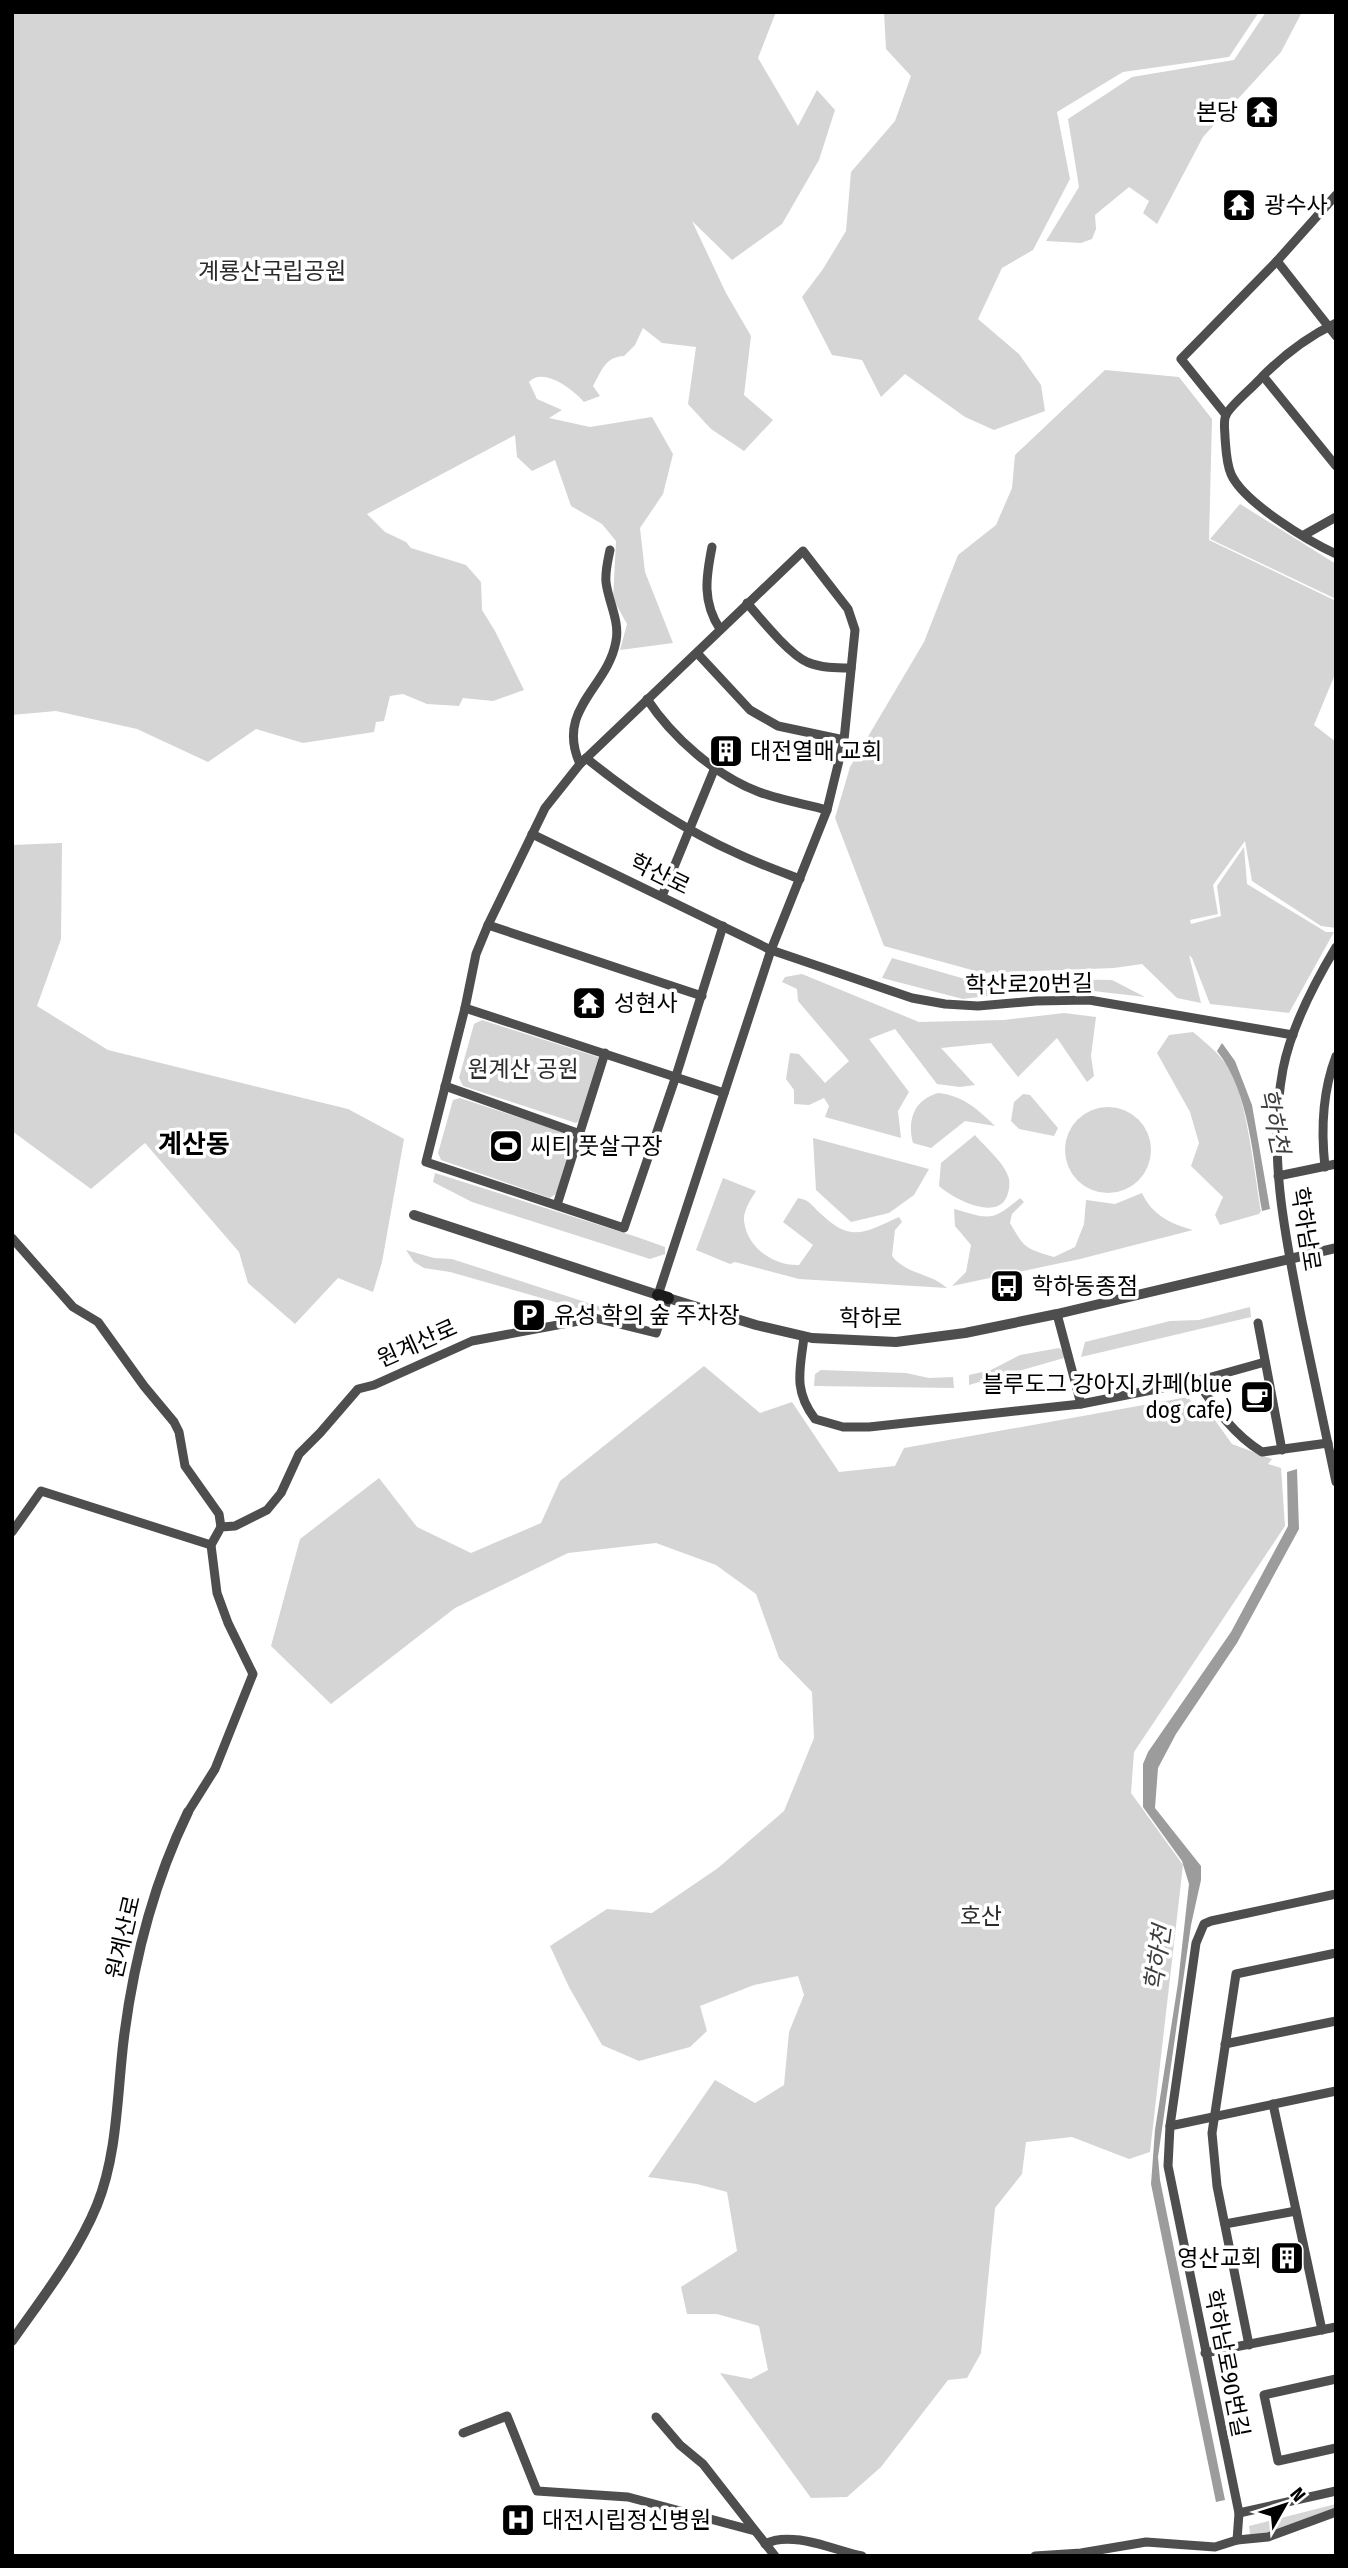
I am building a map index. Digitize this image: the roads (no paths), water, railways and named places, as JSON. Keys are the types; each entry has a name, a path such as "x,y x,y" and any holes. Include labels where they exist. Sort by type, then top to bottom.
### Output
{"street":[{"path":"1334,202 1181,359 1226,415 1226,452 1231,474 1258,506 1336,554"},
{"path":"1278,261 1332,325 1336,336"},
{"path":"1226,415 1263,376 1310,336 1332,325"},
{"path":"1263,376 1336,466"},
{"path":"1304,535 1336,517"},
{"path":"712,547 706,592 710,609 720,629"},
{"path":"610,550 606,583 614,617 616,641 607,666 585,697 576,719 572,739 583,761 690,829 735,853 800,879"},
{"path":"663,1296 724,1093 771,950 827,810 844,740 855,630 848,609 803,551 583,761 545,808 476,954 426,1162 624,1228 677,1076 723,926"},
{"path":"747,603 778,638 805,661 829,668 851,667"},
{"path":"697,653 750,710 778,726 844,740"},
{"path":"647,699 657,714 714,769 758,792 827,810"},
{"path":"662,896 714,769"},
{"name":"학산로","path":"532,834 771,950"},
{"path":"488,925 702,996"},
{"name":"학하남로","path":"1336,947 1319,976 1293,1035 1284,1066 1277,1134 1278,1176 1290,1260 1336,1479"},
{"name":"학산로20번길","path":"771,950 912,998 945,1004 978,1006 1036,1000 1089,1000 1293,1035"},
{"path":"465,1008 724,1093"},
{"path":"445,1037 457,1041"},
{"path":"557,1205 605,1053"},
{"path":"1325,1167 1322,1142 1336,1056"},
{"path":"445,1086 580,1134"},
{"path":"1278,1176 1336,1164"},
{"name":"학하로","path":"414,1215 756,1325 804,1337 896,1342 965,1333 1058,1314 1336,1248"},
{"path":"12,1238 73,1307 98,1322 144,1386 174,1422 179,1432 184,1466 219,1514 221,1527 211,1545 41,1491 12,1532"},
{"name":"원계산로","path":"221,1527 235,1526 267,1510 281,1493 299,1454 358,1389 374,1385 472,1341 595,1318 656,1333 663,1296"},
{"path":"1058,1314 1081,1404"},
{"path":"1258,1323 1282,1450"},
{"path":"804,1337 799,1376 801,1396 815,1419 843,1427 869,1427 1081,1404 1197,1381 1265,1362"},
{"path":"1197,1381 1221,1415 1251,1445 1262,1452 1328,1443"},
{"name":"원계산로","path":"12,2341 72,2253 97,2205 117,2118 124,2036 136,1967 153,1899 169,1850 188,1812 215,1769 253,1674 228,1623 217,1593 211,1545"},
{"name":"학하남로90번길","path":"1237,2540 1239,2513 1168,2166 1170,2126 1196,1943 1204,1924 1254,1910 1336,1894"},
{"path":"1249,2345 1217,2186 1212,2133 1236,1974 1336,1953"},
{"path":"1225,2044 1336,2021"},
{"path":"1170,2126 1336,2091"},
{"path":"1273,2104 1322,2330"},
{"path":"1225,2224 1296,2211"},
{"path":"1205,2353 1336,2327"},
{"path":"1336,2379 1264,2395 1278,2461 1336,2448"},
{"path":"463,2433 507,2416 537,2491 628,2497 755,2531"},
{"path":"656,2417 680,2445 703,2464 775,2556"},
{"path":"1239,2513 1336,2491"},
{"path":"1035,2556 1081,2553 1146,2542 1215,2547 1237,2540 1268,2537 1336,2512"},
{"path":"765,2544 788,2538 862,2556"}],"place":[{"name":"본당","path":"1262,112"},
{"name":"광수사","path":"1239,205"},
{"name":"대전열매 교회","path":"726,751"},
{"name":"성현사","path":"589,1003"},
{"name":"씨티 풋살구장","path":"506,1146"},
{"name":"학하동종점","path":"1007,1286"},
{"name":"유성 학의 숲 주차장","path":"529,1315"},
{"name":"블루도그 강아지 카페(blue dog cafe)","path":"1257,1397"},
{"name":"영산교회","path":"1287,2258"},
{"name":"대전시립정신병원","path":"518,2520"}],"district":[{"name":"계산동","path":"194,1144"}],"park label":[{"name":"계룡산국립공원","path":"272,271"},
{"name":"원계산 공원","path":"523,1069"},
{"name":"호산","path":"981,1916"}],"water label":[{"name":"학하천","path":"1274,1121"},
{"name":"학하천","path":"1158,1958"}]}
